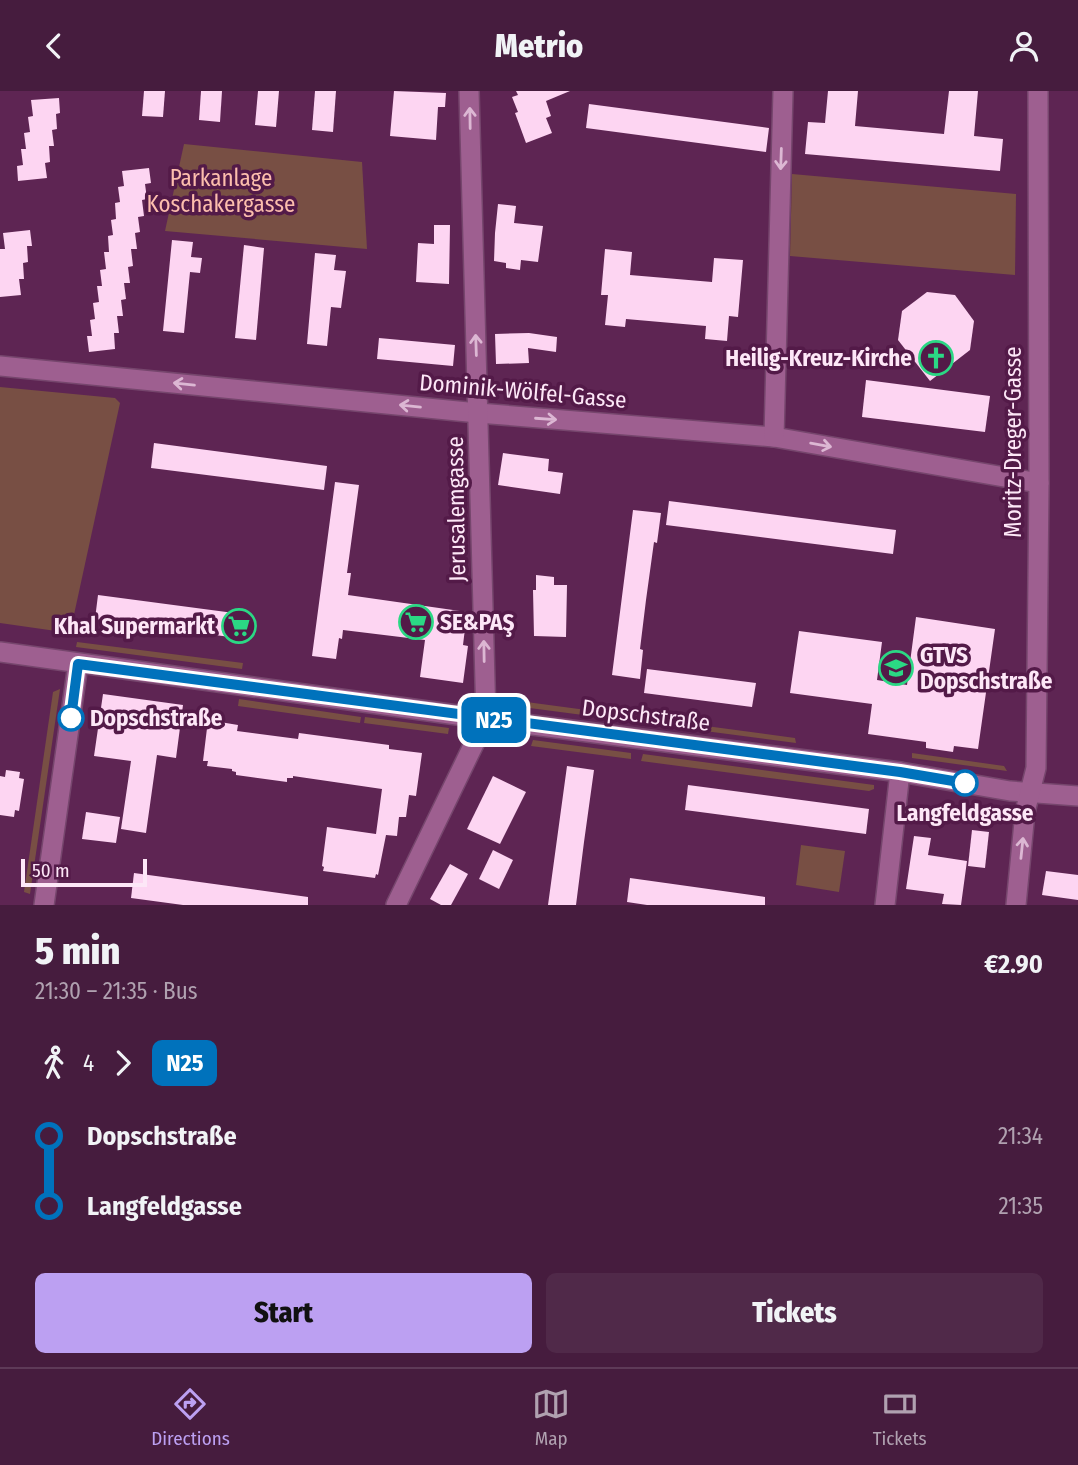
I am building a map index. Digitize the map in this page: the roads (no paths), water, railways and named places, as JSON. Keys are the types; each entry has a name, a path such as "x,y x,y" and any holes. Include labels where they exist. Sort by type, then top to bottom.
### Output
{"street":[{"name":"Jerusalemgasse","path":"396,905 486,719 469,91"},
{"path":"774,437 783,91"},
{"name":"Moritz-Dreger-Gasse","path":"1031,792 1036,768 1039,483 1038,91"},
{"name":"Dominik-Wölfel-Gasse","path":"0,366 478,413 774,437 1039,483"},
{"name":"Dopschstraße","path":"0,652 486,719 900,772 1010,791 1078,796"},
{"path":"44,905 78,664"},
{"path":"885,905 900,772"},
{"path":"1016,905 1025,812 1031,792"}],"place":[{"name":"Heilig-Kreuz-Kirche","path":"936,358"},
{"name":"SE&PAŞ","path":"416,622"},
{"name":"Khal Supermarkt","path":"239,626"},
{"name":"GTVS Dopschstraße","path":"896,668"},
{"name":"Dopschstraße","path":"71,718"},
{"name":"Langfeldgasse","path":"965,783"}],"park label":[{"name":"Parkanlage Koschakergasse","path":"221,191"}]}
